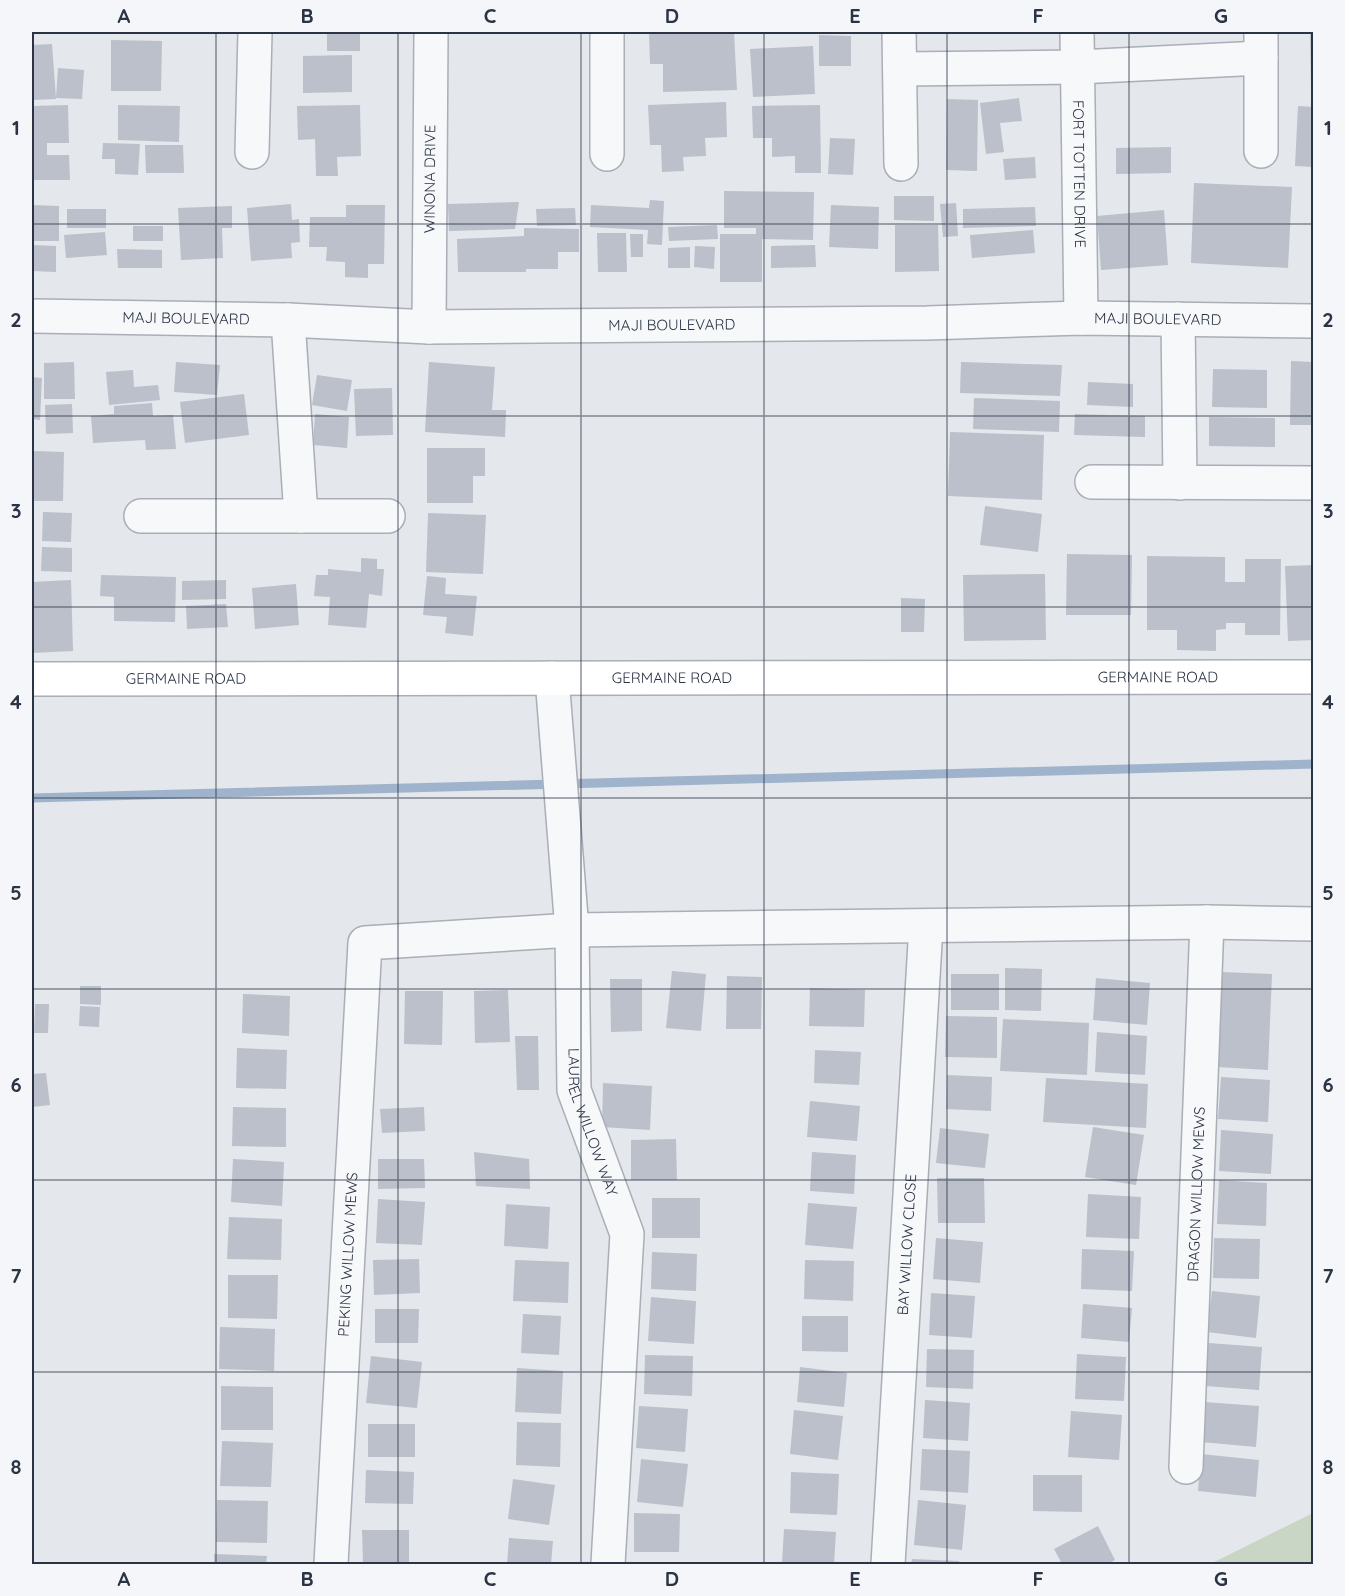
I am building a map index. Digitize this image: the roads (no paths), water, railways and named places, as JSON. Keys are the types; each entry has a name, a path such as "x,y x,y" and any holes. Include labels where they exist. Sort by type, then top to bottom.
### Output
{"street":[{"path":"252,152 255,32"},
{"name":"WINONA DRIVE","path":"429,327 431,32"},
{"path":"607,32 607,154"},
{"path":"899,32 901,164"},
{"name":"FORT TOTTEN DRIVE","path":"1077,32 1082,318"},
{"path":"900,69 1078,68 1261,45 1261,151"},
{"name":"MAJI BOULEVARD","path":"32,316 288,320 429,327 927,323 1082,318 1314,321"},
{"path":"288,320 301,516"},
{"path":"1178,320 1180,483"},
{"path":"1092,482 1314,483"},
{"path":"141,516 388,516"},
{"name":"GERMAINE ROAD","path":"32,679 1314,677"},
{"name":"LAUREL WILLOW WAY","path":"552,678 572,930 574,1090 627,1234 608,1564"},
{"path":"572,930 1207,922 1314,924"},
{"name":"DRAGON WILLOW MEWS","path":"1186,1467 1207,922"},
{"name":"BAY WILLOW CLOSE","path":"888,1564 926,926"},
{"name":"PEKING WILLOW MEWS","path":"330,1564 365,943 572,930"}],"waterway":[{"path":"32,798 1314,764"}]}
